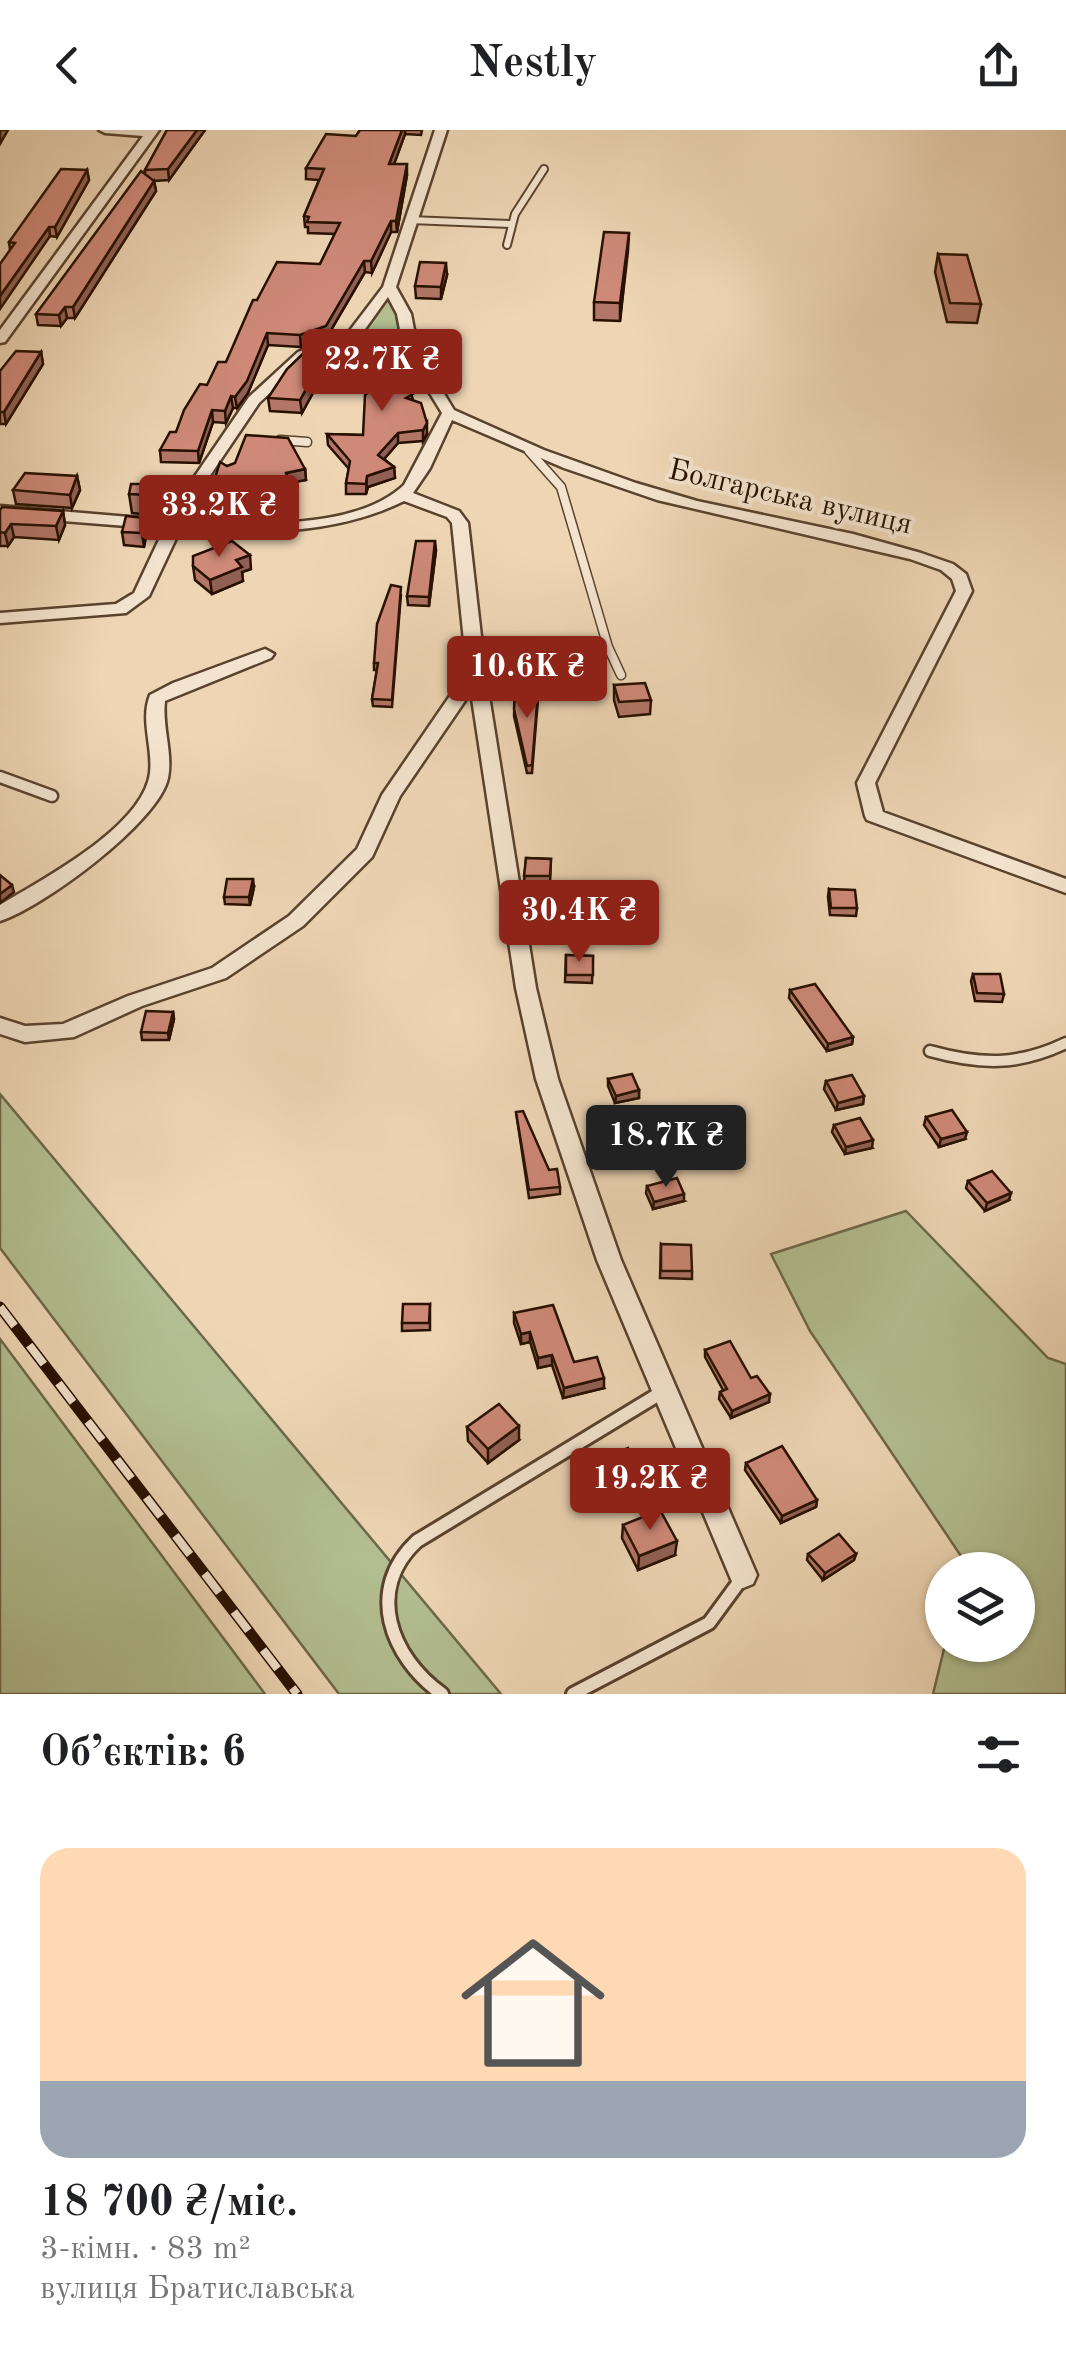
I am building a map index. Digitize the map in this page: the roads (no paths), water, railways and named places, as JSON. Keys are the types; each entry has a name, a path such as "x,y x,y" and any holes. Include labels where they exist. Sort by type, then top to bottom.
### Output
{"street":[{"path":"104,130 152,131"},
{"path":"0,618 120,608 141,596 173,533 171,522 254,400 303,355 353,336 389,287 441,130"},
{"path":"0,339 152,131"},
{"path":"0,510 258,528 300,526 372,511 403,495 426,462 435,430 449,413 411,351 404,314 389,287"},
{"name":"Болгарська вулиця","path":"449,413 530,451 697,506 846,534 947,567 960,578 964,590 866,783 874,816 1066,886"},
{"path":"403,495 453,514 460,523 476,671 526,988 547,1079 610,1260 744,1575"},
{"path":"0,914 47,886 123,830 155,792 162,755 153,714 156,699 167,690 204,680 265,654"},
{"path":"0,1026 25,1034 66,1032 135,1001 219,973 296,921 365,852 391,795 476,671"}],"lane":[{"path":"507,245 510,224 544,169"},
{"path":"410,220 510,224"},
{"path":"229,438 248,438"},
{"path":"268,440 307,442"},
{"path":"530,451 561,487 602,628 621,675"},
{"path":"0,777 52,796"},
{"path":"930,1051 983,1066 1033,1060 1066,1043"},
{"path":"442,1694 398,1646 386,1592 398,1558 417,1541 665,1390"},
{"path":"573,1694 709,1623 744,1575"}],"railway":[{"path":"0,1307 297,1694"}]}
